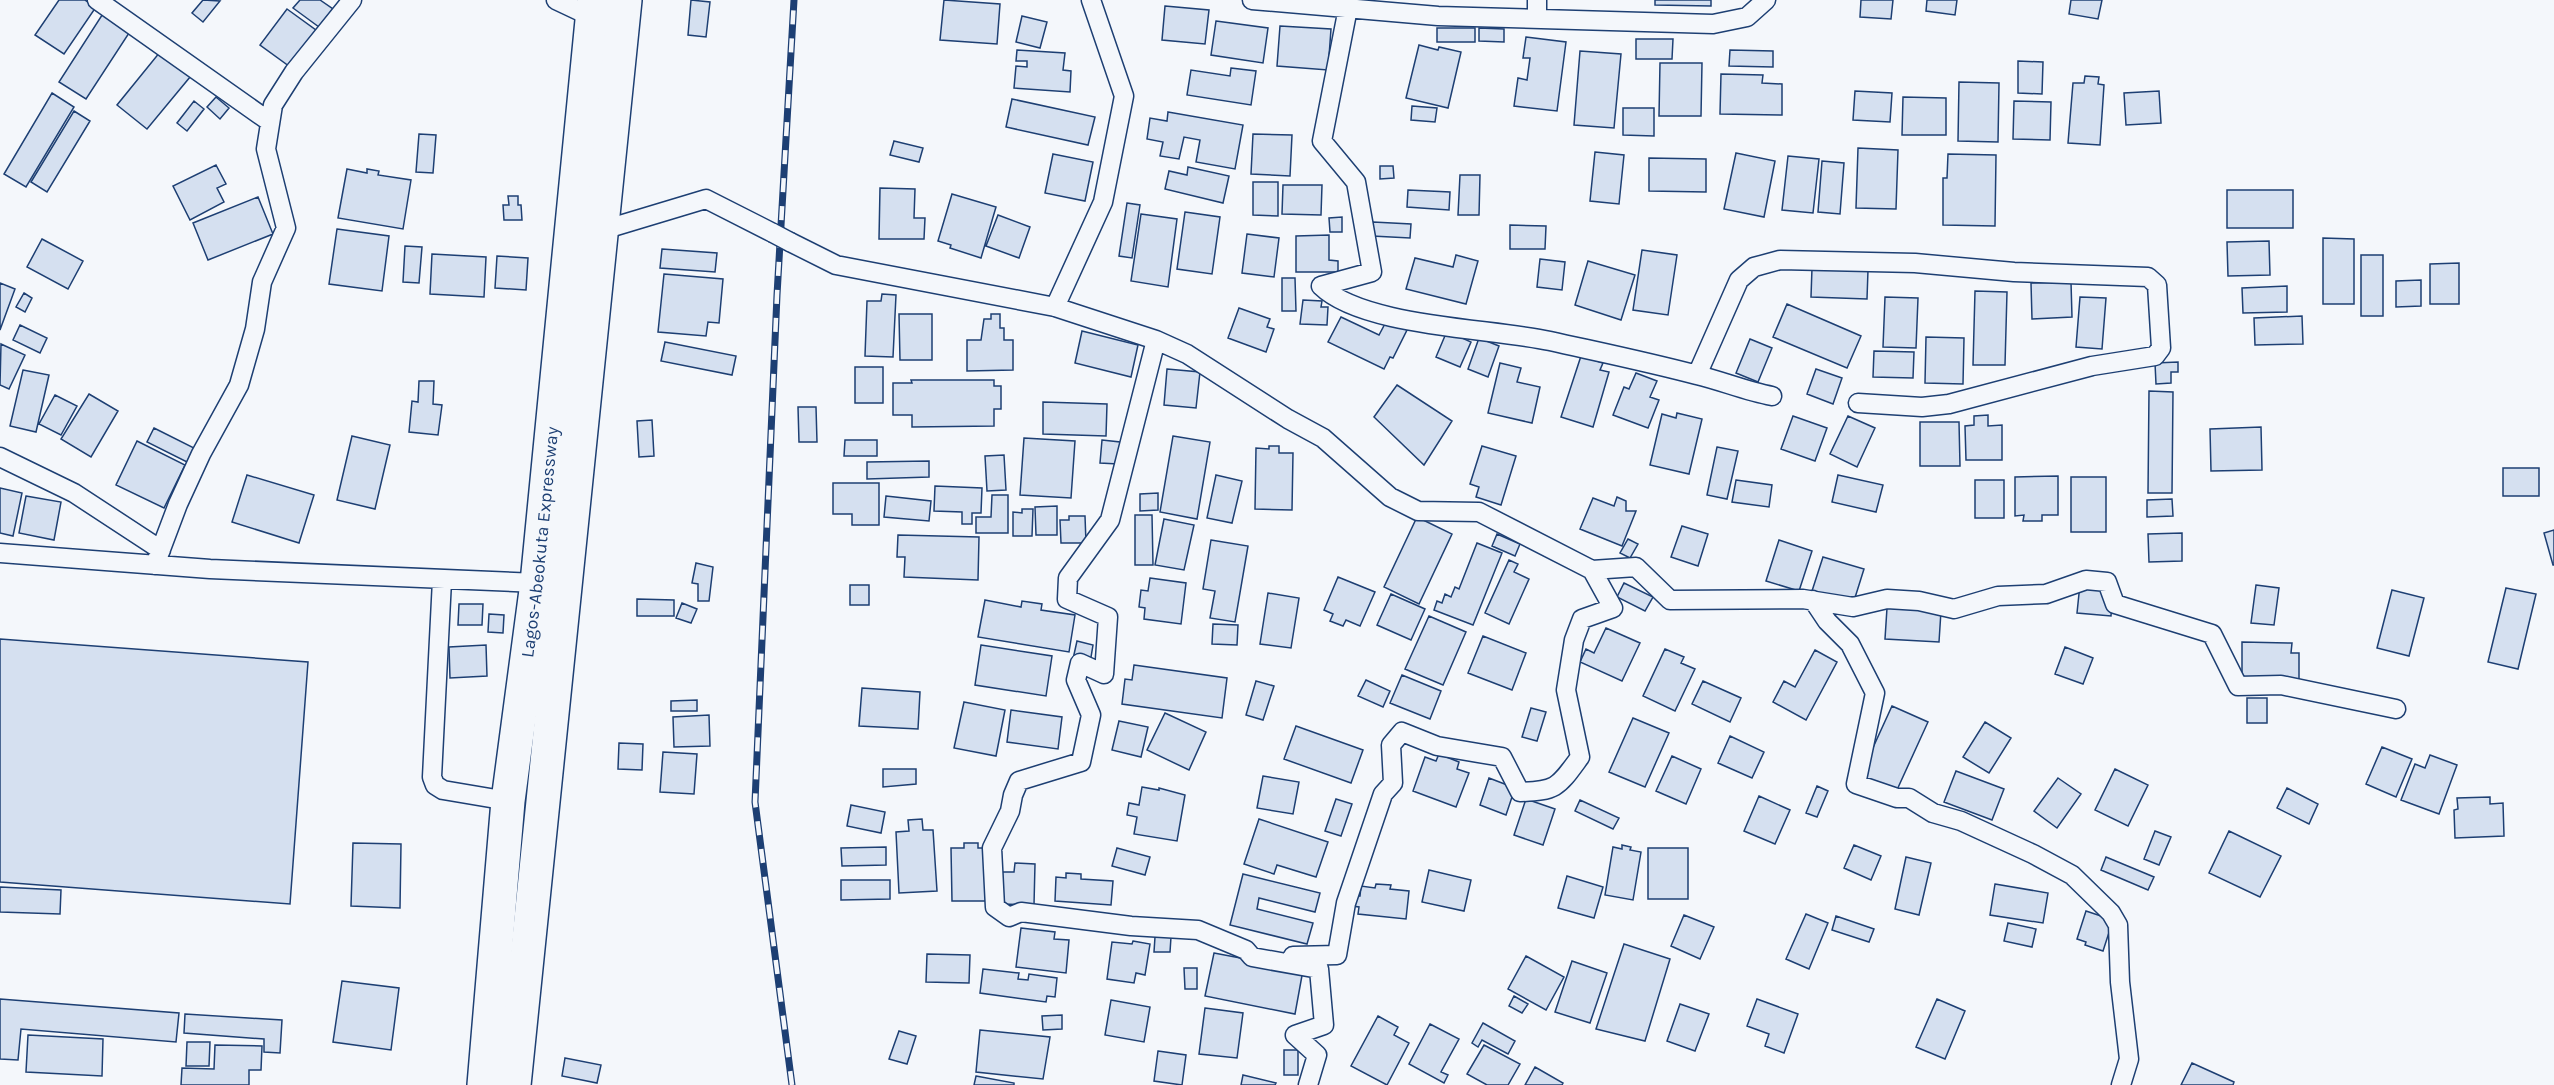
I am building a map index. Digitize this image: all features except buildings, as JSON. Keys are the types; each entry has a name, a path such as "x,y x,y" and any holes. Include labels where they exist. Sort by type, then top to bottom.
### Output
{"highway":[{"name":"Lagos-Abeokuta Expressway","path":"514,1085 625,0"},
{"name":"Lagos-Abeokuta Expressway","path":"484,1085 508,801 537,583 593,8"}],"street":[{"path":"97,0 270,122"},
{"path":"158,557 178,504 201,454 239,385 255,329 262,282 286,228 266,149 273,105 294,72 352,0"},
{"path":"556,0 593,8"},
{"path":"1055,307 1103,202 1124,96 1090,0"},
{"path":"1252,0 1438,16 1713,24 1747,17 1766,0"},
{"path":"1537,0 1537,19"},
{"path":"1348,8 1322,141 1356,182 1372,272 1321,286 1332,297 1419,322 1546,340 1697,375 1738,389 1772,396"},
{"path":"603,230 706,199 836,265 1055,307 1156,340 1187,354 1288,419 1323,438 1390,497 1418,511 1479,512 1592,570 1636,567 1670,600 1813,600 1853,607 1887,599 1919,601 1954,609 1998,596 2046,594 2086,580 2107,582 2115,604 2212,634 2238,686 2281,685 2396,709"},
{"path":"1697,375 1739,280 1754,267 1780,260 1915,263 2014,272 2148,277 2157,285 2161,348 2155,356 2092,366 1949,405 1922,407 1858,404"},
{"path":"1156,340 1110,520 1068,578 1067,598 1108,617 1104,674 1080,663 1076,680 1090,715 1081,762 1019,781 1010,811 992,848 995,907 1009,917 1021,912 1131,926 1198,930 1246,950 1252,957 1319,969 1324,1025 1295,1035 1317,1055 1308,1085"},
{"path":"0,457 74,494 158,557"},
{"path":"0,553 158,557 442,580 537,583"},
{"path":"1252,957 1337,955 1346,903 1383,794 1393,783 1391,745 1402,732 1437,746 1502,757 1520,792 1549,791 1565,777 1580,757 1566,690 1574,640 1582,619 1613,608 1592,570"},
{"path":"442,580 432,777 435,785 443,790 508,801"},
{"path":"1813,600 1827,621 1850,644 1875,693 1856,784 1897,798 1909,798 1933,813 1960,821 2033,854 2072,875 2111,913 2118,925 2120,982 2129,1059 2121,1085"}],"railway":[{"path":"792,1085 755,802 777,295 794,0"}]}
